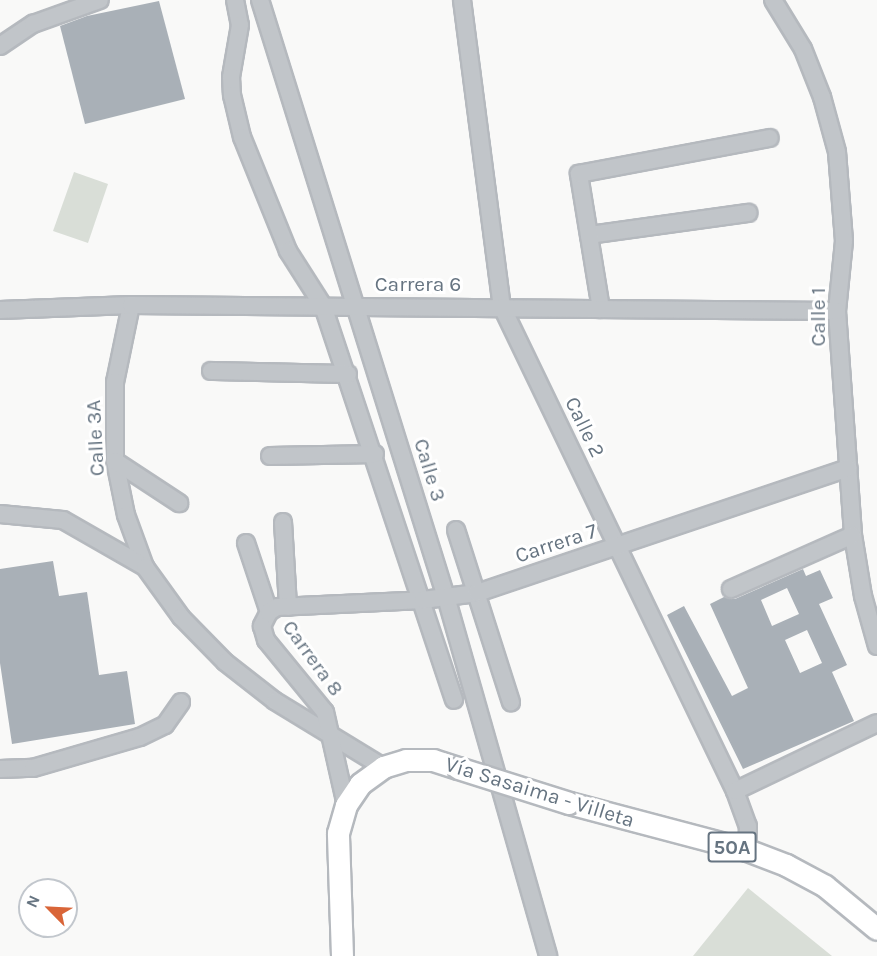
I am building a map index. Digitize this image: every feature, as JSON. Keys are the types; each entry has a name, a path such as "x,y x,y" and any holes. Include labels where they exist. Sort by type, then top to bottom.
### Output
{"main road":[{"name":"Vía Sasaima - Villeta","path":"342,956 338,833 346,806 360,784 383,767 406,760 433,760 569,803 747,850 825,886 877,929"}],"street":[{"path":"0,46 33,24 100,0"},
{"path":"235,0 240,25 231,76 243,137 288,251 323,306 375,454 454,700"},
{"name":"Calle 3","path":"260,0 446,597 548,956"},
{"name":"Calle 2","path":"462,0 502,308 735,791 748,826 747,850"},
{"name":"Calle 1","path":"773,0 803,49 822,97 837,152 844,241 837,311 853,535 863,596 877,646"},
{"path":"602,309 579,174 770,138"},
{"path":"589,235 748,213"},
{"name":"Carrera 6","path":"0,310 131,305 837,311"},
{"name":"Calle 3A","path":"131,305 115,382 115,460 126,515 145,567"},
{"path":"211,371 348,374"},
{"path":"270,456 375,454"},
{"path":"115,460 179,503"},
{"name":"Carrera 7","path":"269,612 288,607 423,600 477,593 849,468"},
{"path":"0,514 63,520 145,567 181,617 225,662 275,701 383,767"},
{"path":"283,522 288,607"},
{"path":"456,530 511,702"},
{"path":"731,589 853,535"},
{"name":"Carrera 8","path":"246,543 269,612 262,626 266,640 318,699 329,733"},
{"path":"0,769 33,768 140,737 165,725 176,716 181,702"},
{"path":"735,791 877,723"},
{"path":"329,733 346,806"}],"shaded area":[{"path":"74,172 108,184 88,243 53,231"},
{"path":"748,888 832,956 693,956"}],"building":[{"path":"159,1 185,99 85,124 60,26 87,16"},
{"path":"53,561 59,596 87,592 99,675 127,671 135,724 12,744 0,663 0,569"},
{"path":"803,569 806,576 820,570 833,598 819,604 847,665 832,672 854,721 743,769 667,615 684,606 732,696 748,688 710,604 724,597 735,599","holes":["787,588 799,614 772,626 761,600","807,630 822,663 800,673 785,640"]}]}
